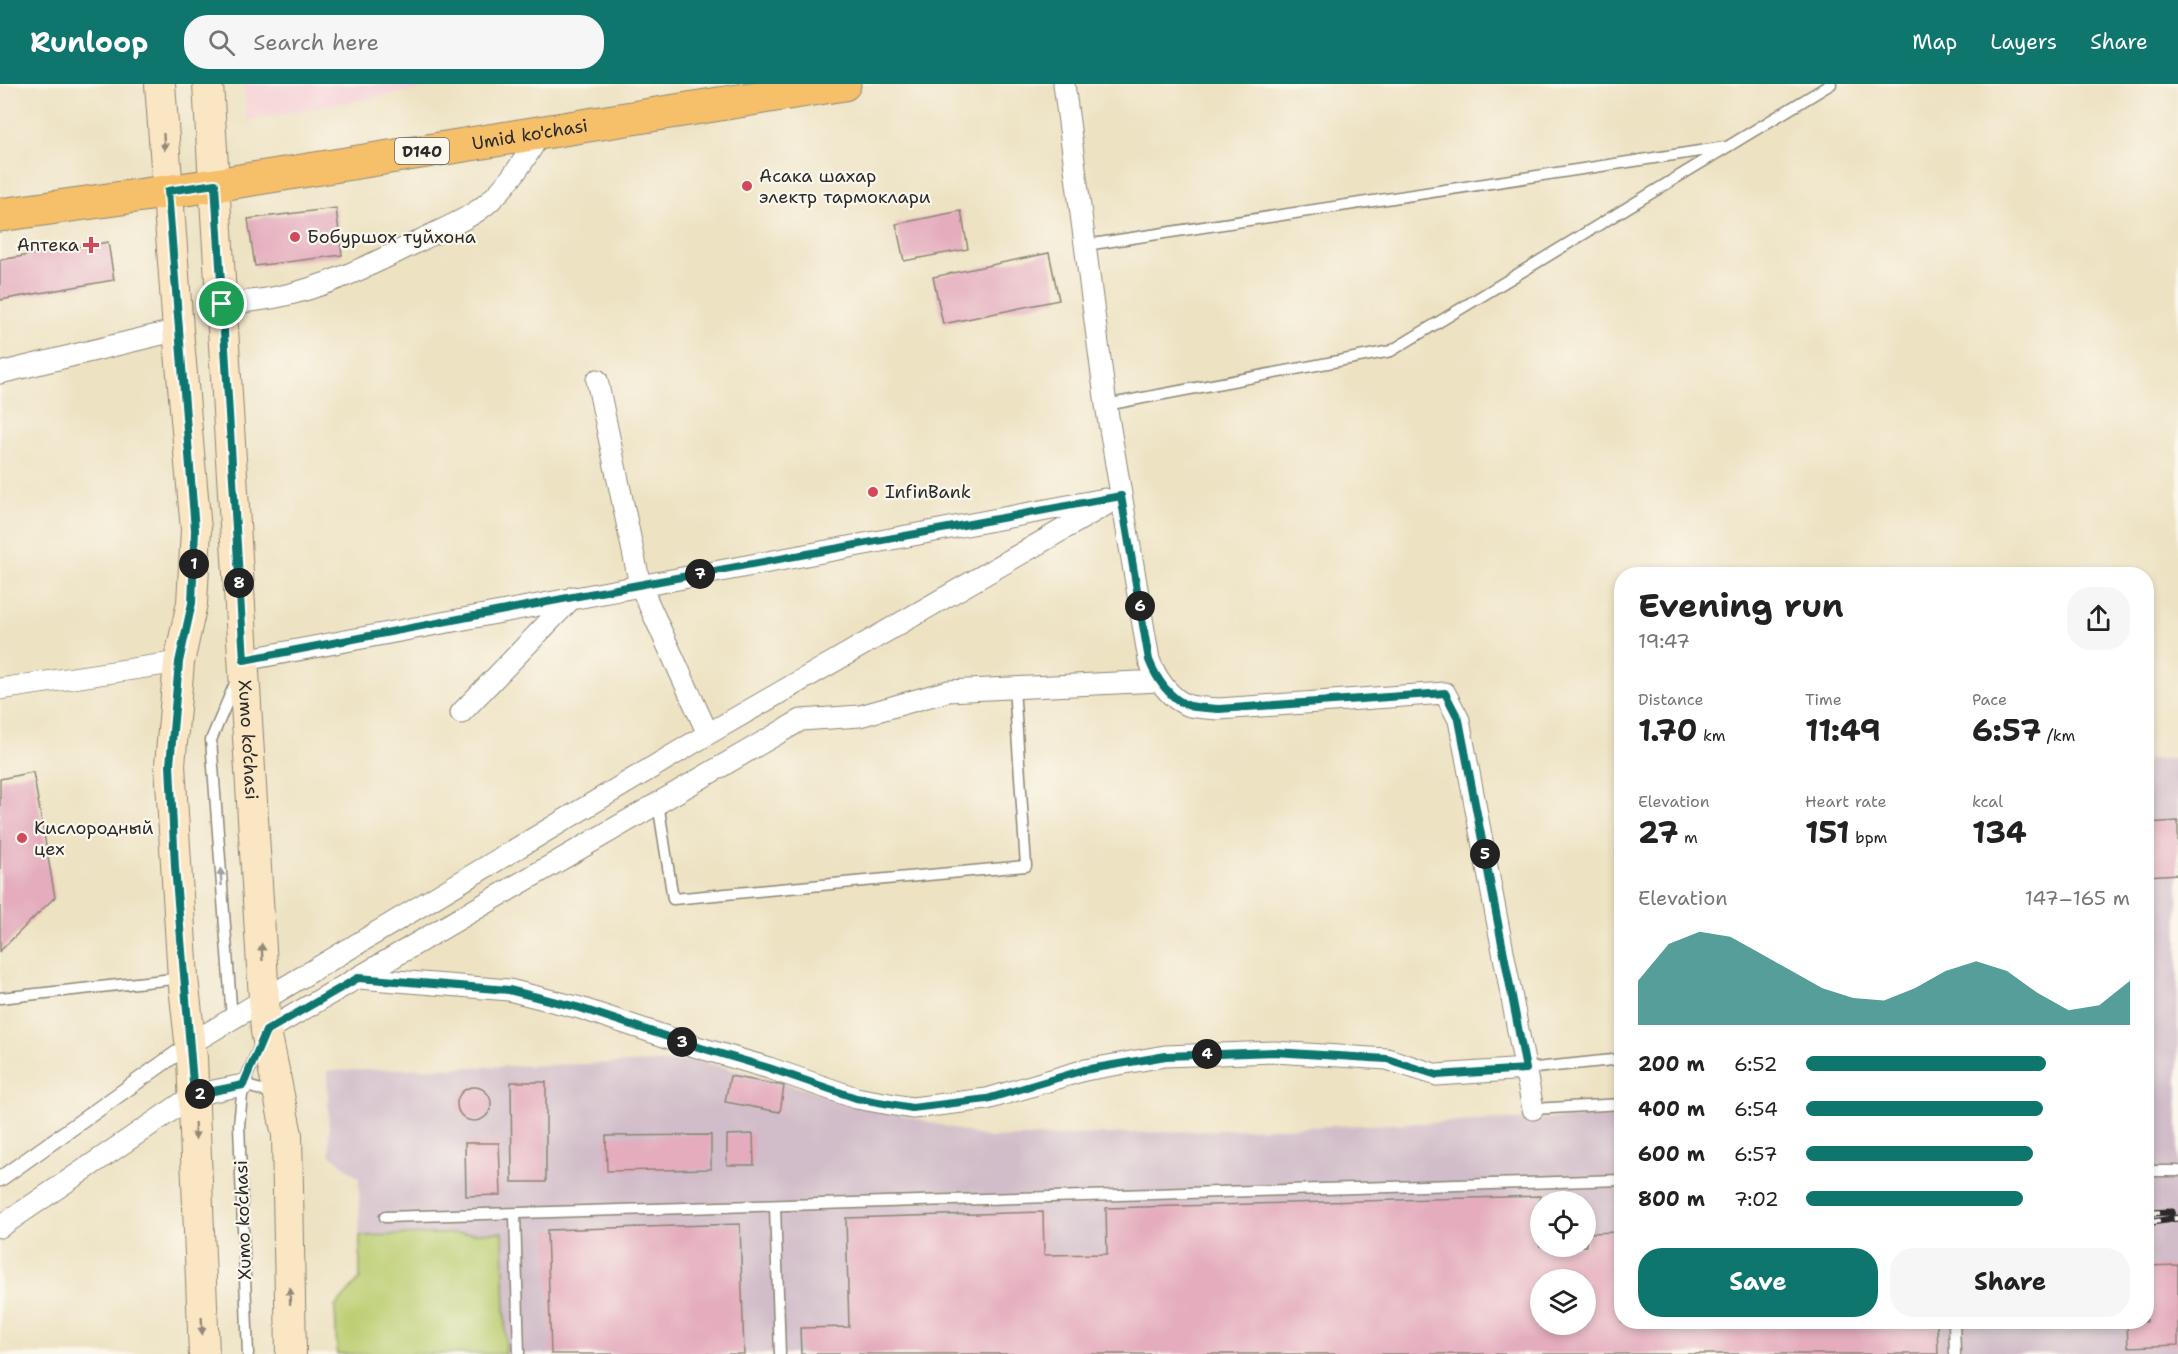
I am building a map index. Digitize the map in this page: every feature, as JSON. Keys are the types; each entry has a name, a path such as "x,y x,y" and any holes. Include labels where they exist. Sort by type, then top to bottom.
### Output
{"main road":[{"path":"160,84 195,530 192,603 179,662 170,765 183,978 194,1095 204,1354"},
{"name":"Xumo ko’chasi","path":"208,84 266,1031"},
{"name":"Umid ko'chasi","path":"0,215 215,184 844,84"},
{"path":"266,1031 287,1135 291,1354"}],"street":[{"path":"1064,84 1106,405 1149,660 1156,677 1173,695 1189,705 1219,709 1445,693 1459,720 1533,1109"},
{"path":"222,304 273,297 317,285 397,252 453,224 491,200 514,175 540,133"},
{"path":"0,373 178,330"},
{"path":"597,380 640,585 708,734"},
{"path":"244,660 1121,496"},
{"path":"0,1179 190,1044 708,734 1121,496"},
{"path":"461,713 573,597"},
{"path":"0,689 179,662"},
{"path":"266,1031 801,720 860,716 948,691 1159,681"},
{"path":"358,978 509,990 580,1008 856,1098 912,1108 987,1099 1084,1070 1166,1056 1274,1052 1387,1059 1437,1075 1526,1069"},
{"path":"0,1227 194,1095 243,1085"}],"lane":[{"path":"1106,405 1391,351 1831,84"},
{"path":"1086,245 1732,146"},
{"path":"232,1020 211,740 244,660"},
{"path":"658,803 673,899 1026,866 1014,687"},
{"path":"0,998 183,978"},
{"name":"Xumo ko’chasi","path":"248,1354 239,1125 243,1085 266,1031"},
{"path":"1526,1069 1614,1060"},
{"path":"243,1085 279,1095"},
{"path":"1533,1109 1614,1104"},
{"path":"2154,1171 2178,1171"},
{"path":"385,1217 1614,1180"},
{"path":"775,1206 780,1354"},
{"path":"515,1214 519,1354"},
{"path":"1954,1329 1955,1354"}],"shaded area":[{"path":"244,84 454,84 247,120"},
{"path":"2178,758 2178,1354 337,1354 335,1307 360,1279 359,1178 330,1154 327,1071 700,1061 989,1138 1614,1116 1614,1329 2154,1329 2154,760"}],"green space":[{"path":"503,1232 506,1354 337,1354 335,1307 360,1279 360,1236"}],"building":[{"name":"Бобуршох туйхона","path":"336,208 342,255 255,266 248,219"},
{"path":"961,211 968,249 904,261 896,224"},
{"path":"108,242 114,280 0,300 0,260"},
{"path":"1049,253 1059,300 943,324 933,277"},
{"name":"Кислородный цех","path":"33,772 55,897 0,951 0,779"},
{"path":"2178,821 2178,874 2154,876 2154,822"},
{"path":"730,1076 784,1086 780,1112 725,1102"},
{"path":"511,1082 546,1082 546,1182 512,1182"},
{"path":"474,1087 486,1092 491,1104 486,1116 474,1121 462,1116 457,1104 462,1092"},
{"path":"753,1134 754,1165 727,1165 727,1135"},
{"path":"711,1135 711,1169 607,1171 606,1136"},
{"path":"465,1143 499,1143 501,1195 466,1196"},
{"path":"1530,1196 1530,1257 1596,1257 1596,1233 1614,1232 1614,1329 1937,1329 1938,1354 801,1354 800,1328 849,1327 846,1218 1043,1212 1044,1255 1107,1254 1106,1208"},
{"path":"740,1224 744,1354 551,1354 547,1230"},
{"path":"2178,1265 2178,1345 2128,1347 2127,1329 2154,1329 2154,1266"}],"railway":[{"path":"2154,1213 2172,1212"},
{"path":"2154,1222 2178,1218"}],"place":[{"name":"Асака шахар электр тармоклари","path":"747,186"},
{"name":"Бобуршох туйхона","path":"295,237"},
{"name":"Аптека","path":"91,245"},
{"name":"InfinBank","path":"873,492"},
{"name":"Кислородный цех","path":"22,838"}],"route":[{"path":"215,184 222,304 244,660 1121,496 1149,660 1156,677 1173,695 1189,705 1219,709 1445,693 1459,720 1526,1069 1437,1075 1387,1059 1274,1052 1166,1056 1084,1070 987,1099 912,1108 856,1098 580,1008 509,990 358,978 266,1031 243,1085 194,1095 183,978 170,765 179,662 188,632 192,603 195,530 168,191 215,184"}]}
